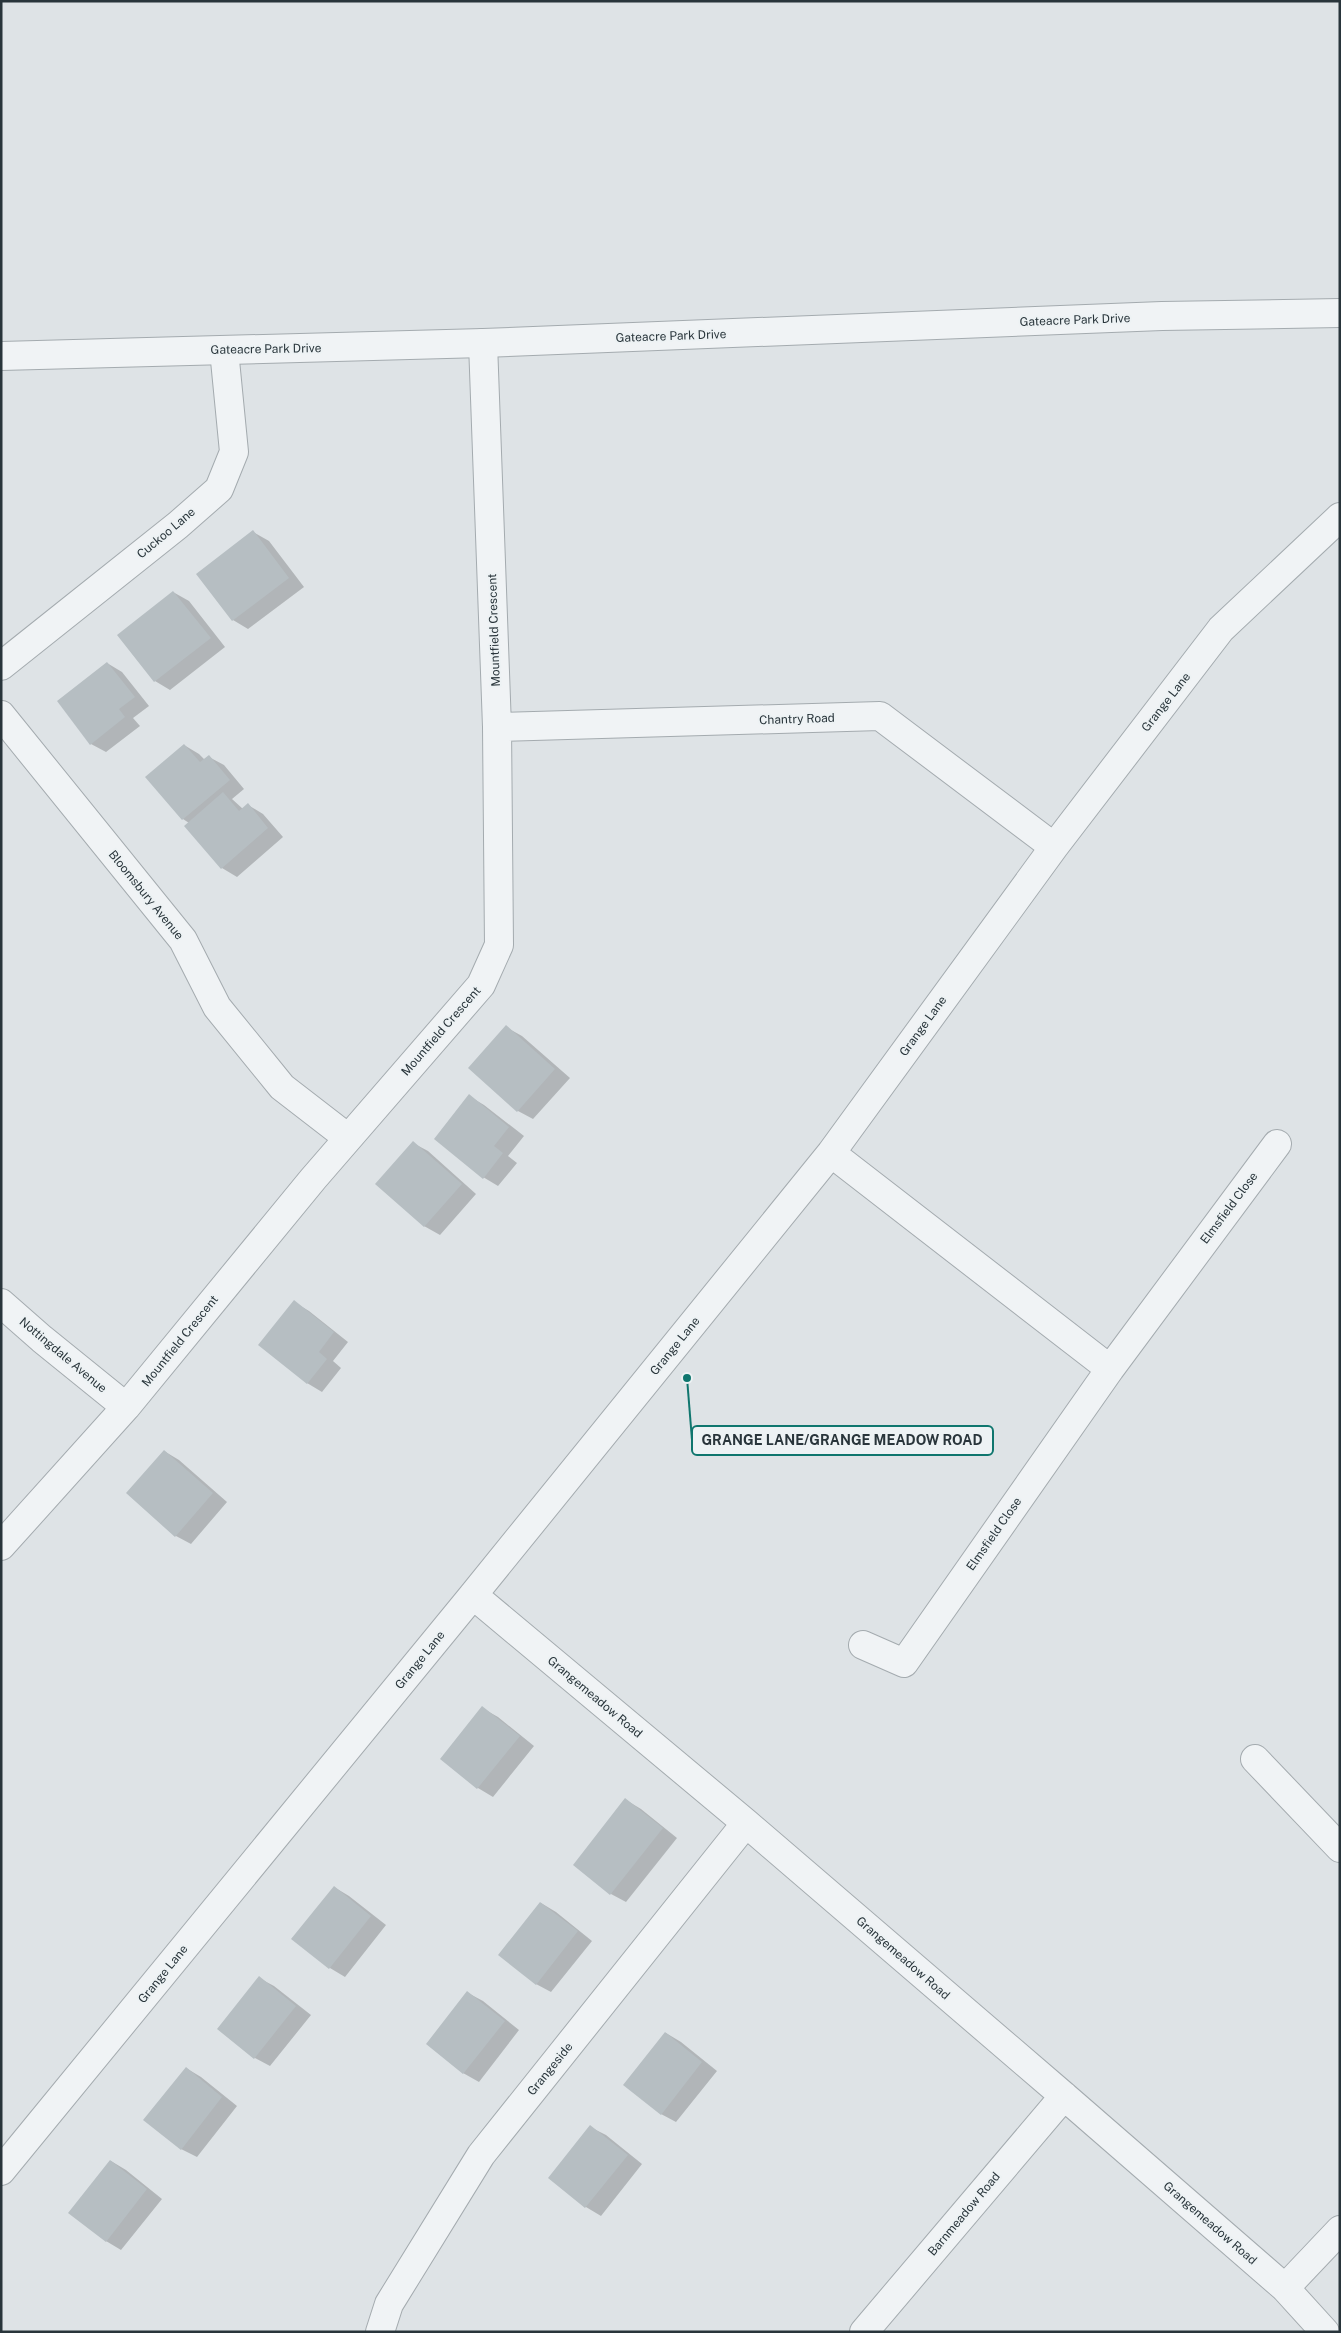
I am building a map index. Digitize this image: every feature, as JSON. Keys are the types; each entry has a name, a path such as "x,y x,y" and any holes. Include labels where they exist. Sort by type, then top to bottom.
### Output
{"street":[{"name":"Gateacre Park Drive","path":"1,356 483,343 1162,316 1340,313"},
{"name":"Mountfield Crescent","path":"1,1546 126,1407 348,1138 481,985 499,945 497,727 483,343"},
{"name":"Cuckoo Lane","path":"1,666 170,531 219,489 234,452 224,350"},
{"name":"Grange Lane","path":"1,2171 473,1595 831,1153 1054,847 1221,629 1340,517"},
{"name":"Bloomsbury Avenue","path":"1,715 183,940 217,1007 282,1087 348,1138"},
{"name":"Chantry Road","path":"497,727 880,716 1054,847"},
{"name":"Elmsfield Close","path":"863,1645 904,1663 1110,1368 1277,1144"},
{"path":"831,1153 1110,1368"},
{"name":"Nottingdale Avenue","path":"1,1303 126,1407"},
{"name":"Grangemeadow Road","path":"473,1595 746,1823 1064,2096 1285,2288 1325,2332"},
{"path":"1255,1759 1340,1848"},
{"name":"Grangeside","path":"380,2332 389,2304 481,2155 746,1823"},
{"name":"Barnmeadow Road","path":"864,2332 1064,2096"},
{"path":"1285,2288 1340,2230"}],"building":[{"path":"253,530 289,578 232,621 196,574"},
{"path":"173,591 211,638 154,682 117,635"},
{"path":"107,662 135,697 119,709 125,717 90,745 57,701"},
{"path":"184,744 200,762 209,755 230,780 182,820 145,777"},
{"path":"223,792 239,811 248,803 268,828 221,869 184,826"},
{"path":"506,1025 555,1069 517,1112 468,1068"},
{"path":"469,1094 509,1127 494,1146 503,1153 483,1179 434,1139"},
{"path":"413,1141 462,1184 424,1227 375,1184"},
{"path":"294,1300 334,1332 319,1352 327,1359 307,1384 258,1345"},
{"path":"164,1450 213,1493 175,1537 126,1493"},
{"path":"482,1706 520,1736 477,1789 440,1759"},
{"path":"625,1798 663,1828 610,1895 573,1865"},
{"path":"334,1886 371,1916 329,1969 291,1939"},
{"path":"540,1902 578,1931 536,1985 498,1955"},
{"path":"259,1976 296,2006 254,2059 217,2029"},
{"path":"467,1991 505,2021 463,2074 426,2044"},
{"path":"665,2032 702,2062 661,2115 623,2085"},
{"path":"186,2067 222,2097 181,2150 143,2120"},
{"path":"590,2125 628,2155 585,2208 548,2178"},
{"path":"110,2160 147,2189 106,2242 68,2213"}],"place":[{"name":"GRANGE LANE/GRANGE MEADOW ROAD","path":"687,1378"}]}
